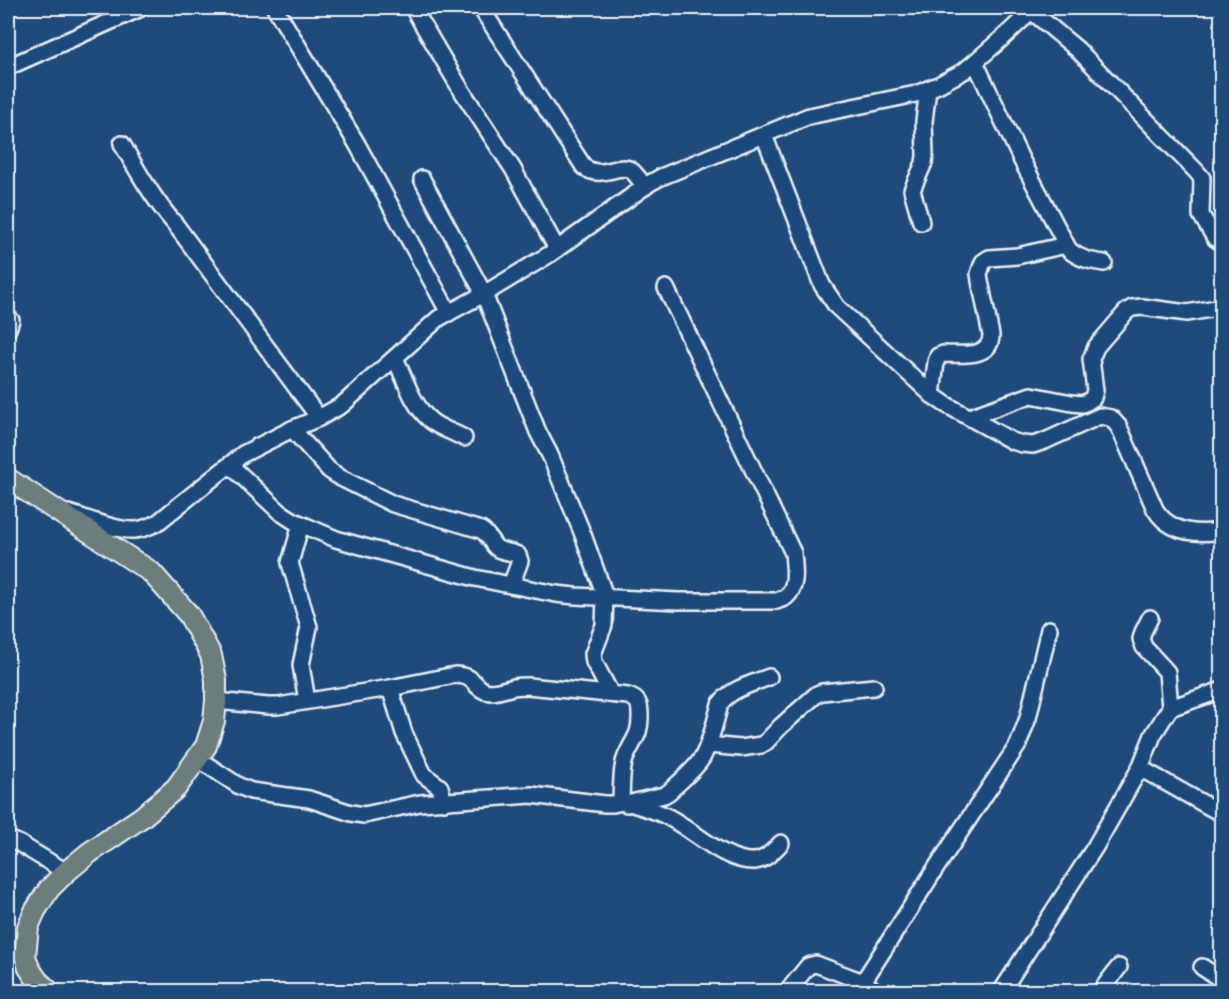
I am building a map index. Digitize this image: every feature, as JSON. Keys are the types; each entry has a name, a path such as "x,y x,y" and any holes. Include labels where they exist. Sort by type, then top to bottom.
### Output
{"main road":[{"path":"8,479 151,572 189,615 211,655 216,680 214,721 206,746 176,788 142,817 89,853 66,872 49,889 35,911 28,927 25,956 37,980 50,992"}],"street":[{"path":"8,67 141,8"},
{"path":"275,8 357,144 449,313"},
{"path":"413,8 460,88 513,169 557,249"},
{"path":"481,8 584,167 590,172 597,173 627,168 633,171 645,187"},
{"path":"54,509 123,529 136,530 158,523 243,454 342,405 439,318 484,294 557,249 661,177 809,116 916,94 928,89 975,62 1024,18 1030,8 1078,50 1202,178 1201,215 1215,238 1221,243"},
{"path":"975,62 1021,159 1069,250 1084,260 1104,263"},
{"path":"921,222 912,190 924,163 924,122 928,89"},
{"path":"764,135 828,296 932,395 1012,441 1022,444 1033,445 1045,441 1100,416 1110,418 1119,427 1161,519 1170,526 1202,534 1221,531"},
{"path":"122,144 162,209 182,232 319,418"},
{"path":"422,179 484,294 538,432 582,532 605,596 604,625 593,654 594,662 611,694"},
{"path":"932,395 938,356 980,353 988,347 991,341 979,274 983,262 989,258 1017,256 1066,245"},
{"path":"230,465 280,512 301,524 354,545 475,578 575,596 678,601 777,601 786,597 792,588 793,553 666,288"},
{"path":"969,417 1031,395 1082,404 1093,398 1095,390 1091,359 1093,352 1126,312 1132,308 1142,307 1187,313 1221,307"},
{"path":"395,358 415,401 428,419 464,438"},
{"path":"292,429 329,470 339,477 393,504 481,530 498,549 518,555 520,561 511,585"},
{"path":"301,524 290,562 309,627 301,665 307,701"},
{"path":"1001,992 1095,847 1140,768 1153,735 1170,708 1167,672 1144,647 1141,639 1150,618"},
{"path":"863,982 1017,745 1028,718 1048,629"},
{"path":"216,701 278,706 455,675 465,675 490,692 528,686 628,696 635,698 640,707 640,729 624,761 621,797 628,803 670,817 722,851 741,860 763,859 782,843"},
{"path":"198,759 239,786 251,791 309,799 364,815 413,804 531,795 605,804 628,803 669,792 703,756 723,699 731,693 769,677"},
{"path":"708,745 733,748 761,745 817,694 874,687"},
{"path":"390,688 404,733 424,776 440,786 444,802"},
{"path":"1170,708 1221,690"},
{"path":"1140,768 1221,814"},
{"path":"8,840 20,844 66,872"},
{"path":"787,992 808,966 816,964 863,982 876,992"},
{"path":"1100,992 1119,967"},
{"path":"1202,967 1221,980"}]}
